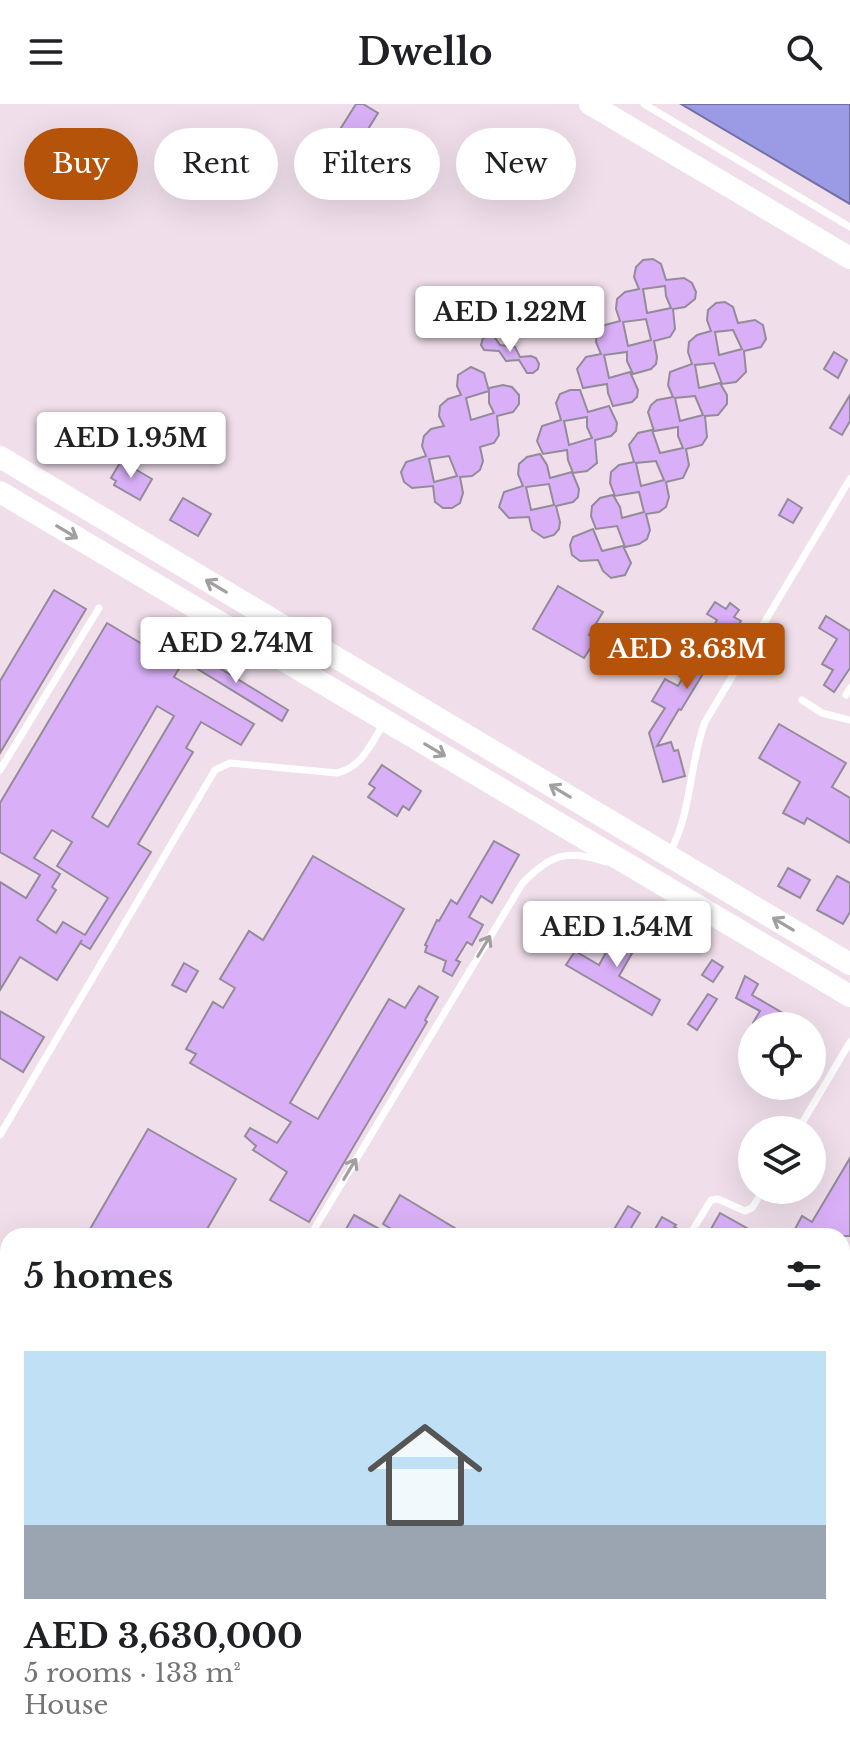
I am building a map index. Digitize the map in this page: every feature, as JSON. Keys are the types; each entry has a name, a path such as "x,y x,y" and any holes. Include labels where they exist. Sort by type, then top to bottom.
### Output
{"street":[{"path":"590,104 850,258"},
{"path":"0,457 850,964"},
{"path":"0,492 850,996"}],"lane":[{"path":"644,104 850,227"},
{"path":"668,855 682,826 694,755 705,722 850,479"},
{"path":"0,770 99,608"},
{"path":"802,700 822,713 850,720"},
{"path":"0,1135 215,770 230,763 337,773 350,770 358,764 386,721"},
{"path":"315,1228 522,884 538,867 554,858 572,854 593,857 677,894"},
{"path":"806,1116 850,1042"},
{"path":"694,1228 711,1200 718,1199 745,1211 754,1204"}],"water":[{"path":"681,104 850,104 850,204"}],"building":[{"path":"356,104 363,104 378,113 369,128 341,128"},
{"path":"653,259 661,264 666,280 684,278 692,283 695,299 685,307 673,309 675,329 670,337 654,341 657,357 651,369 633,374 627,352 604,355 609,378 630,372 638,390 632,402 613,406 607,384 583,388 577,369 586,357 601,354 596,342 597,332 605,325 620,321 617,299 625,292 639,289 634,277 636,267 643,260","holes":["665,286 671,308 647,313 643,289","646,319 651,340 628,346 623,322"]},
{"path":"725,302 733,307 738,323 755,320 763,325 766,339 761,347 744,351 746,372 736,382 722,384 714,363 695,365 699,388 720,383 727,395 727,404 718,415 705,416 707,437 702,445 686,449 689,465 683,478 666,482 669,497 666,507 659,512 646,514 650,530 647,539 625,547 617,526 596,529 591,516 592,506 600,498 613,495 622,518 644,512 639,492 615,496 610,483 611,472 619,465 634,462 629,445 638,433 652,430 660,453 683,448 678,427 654,431 648,412 657,400 673,397 668,385 670,372 692,364 689,342 697,335 711,331 707,320 708,310 716,303","holes":["733,330 742,349 719,355 715,332","695,396 703,415 680,421 675,398","656,461 664,480 641,486 636,463"]},
{"path":"493,335 500,345 515,347 520,357 536,358 538,369 527,373 519,360 506,361 499,351 484,350 481,345 483,338"},
{"path":"834,352 847,360 838,378 824,369"},
{"path":"471,367 484,373 489,391 489,388 503,385 512,387 519,395 519,404 513,412 497,416 499,435 494,443 480,447 483,461 480,470 472,476 460,477 463,493 460,503 452,508 443,508 435,502 433,486 412,488 404,482 401,472 406,462 426,456 422,446 424,436 431,429 444,426 439,416 440,406 448,399 461,395 457,386 458,375","holes":["489,391 489,403 494,413 471,420 466,398","449,456 457,476 434,482 429,459"]},
{"path":"580,390 588,412 609,406 617,423 616,431 611,436 595,440 597,463 587,471 573,473 567,450 543,454 537,441 542,426 561,420 556,403 560,394","holes":["587,417 592,438 569,445 564,421"]},
{"path":"850,395 850,421 842,435 830,428"},
{"path":"540,454 550,478 572,472 579,489 578,497 573,502 556,506 559,529 554,535 544,538 532,530 529,517 509,518 499,507 504,492 523,486 518,474 519,464 527,457","holes":["549,484 554,505 531,510 526,487"]},
{"path":"121,461 152,479 140,500 114,485 116,481 111,478"},
{"path":"183,498 211,514 198,536 170,520"},
{"path":"788,499 802,508 793,523 779,515"},
{"path":"593,529 602,551 623,546 631,563 625,575 611,578 598,560 580,561 572,555 570,545 573,537"},
{"path":"558,586 603,612 589,635 596,639 584,658 533,629"},
{"path":"54,590 86,609 0,753 0,681"},
{"path":"715,602 726,609 730,603 739,610 734,617 741,621 734,631 730,629 657,746 671,742 674,751 678,750 685,776 663,782 649,733 665,708 652,701 665,679 678,686 717,620 707,614"},
{"path":"826,616 850,631 850,668 834,692 824,685 833,670 822,664 837,639 819,628"},
{"path":"107,623 169,660 172,656 183,662 174,677 254,724 241,745 201,722 186,748 193,752 138,844 151,852 90,949 80,943 57,980 20,957 0,990 0,882 26,898 40,875 0,852 0,803","holes":["157,706 174,716 108,827 92,817","52,830 72,842 57,866 108,898 85,935 63,922 56,933 37,920 56,890 52,887 60,874 34,858"]},
{"path":"190,650 288,710 282,721 183,660"},
{"path":"779,724 846,763 832,787 850,798 850,843 807,818 804,824 783,813 800,782 759,758"},
{"path":"382,765 421,791 409,810 403,806 397,816 368,797 375,788 369,784"},
{"path":"494,841 519,855 492,903 481,896 469,917 483,925 472,945 467,942 456,960 460,962 452,976 443,971 446,961 425,952 425,945 451,900 457,904"},
{"path":"313,856 404,909 290,1103 318,1119 389,999 405,1008 419,986 438,997 425,1020 427,1022 309,1222 270,1200 287,1172 253,1150 256,1146 245,1136 250,1128 277,1143 291,1122 190,1063 196,1054 186,1049 213,1002 223,1008 235,988 220,979 249,931 263,940"},
{"path":"788,868 810,880 800,898 778,886"},
{"path":"837,876 850,883 850,912 843,924 817,910"},
{"path":"623,922 643,934 619,976 660,1000 652,1015 566,965 575,951 599,965"},
{"path":"712,960 723,967 713,982 702,975"},
{"path":"184,963 198,971 186,992 172,985"},
{"path":"745,976 758,984 752,995 781,1012 759,1012 736,998"},
{"path":"708,994 717,999 697,1030 688,1024"},
{"path":"0,1011 44,1037 23,1072 0,1058"},
{"path":"148,1129 236,1179 208,1228 91,1228"},
{"path":"850,1158 850,1228 796,1228 802,1216 812,1222 823,1204 826,1204 826,1198"},
{"path":"400,1195 455,1228 390,1228 383,1224"},
{"path":"628,1206 640,1213 631,1228 615,1228"},
{"path":"720,1213 747,1228 712,1228"},
{"path":"354,1215 378,1228 347,1228"},
{"path":"662,1217 676,1225 676,1228 656,1228"}]}
